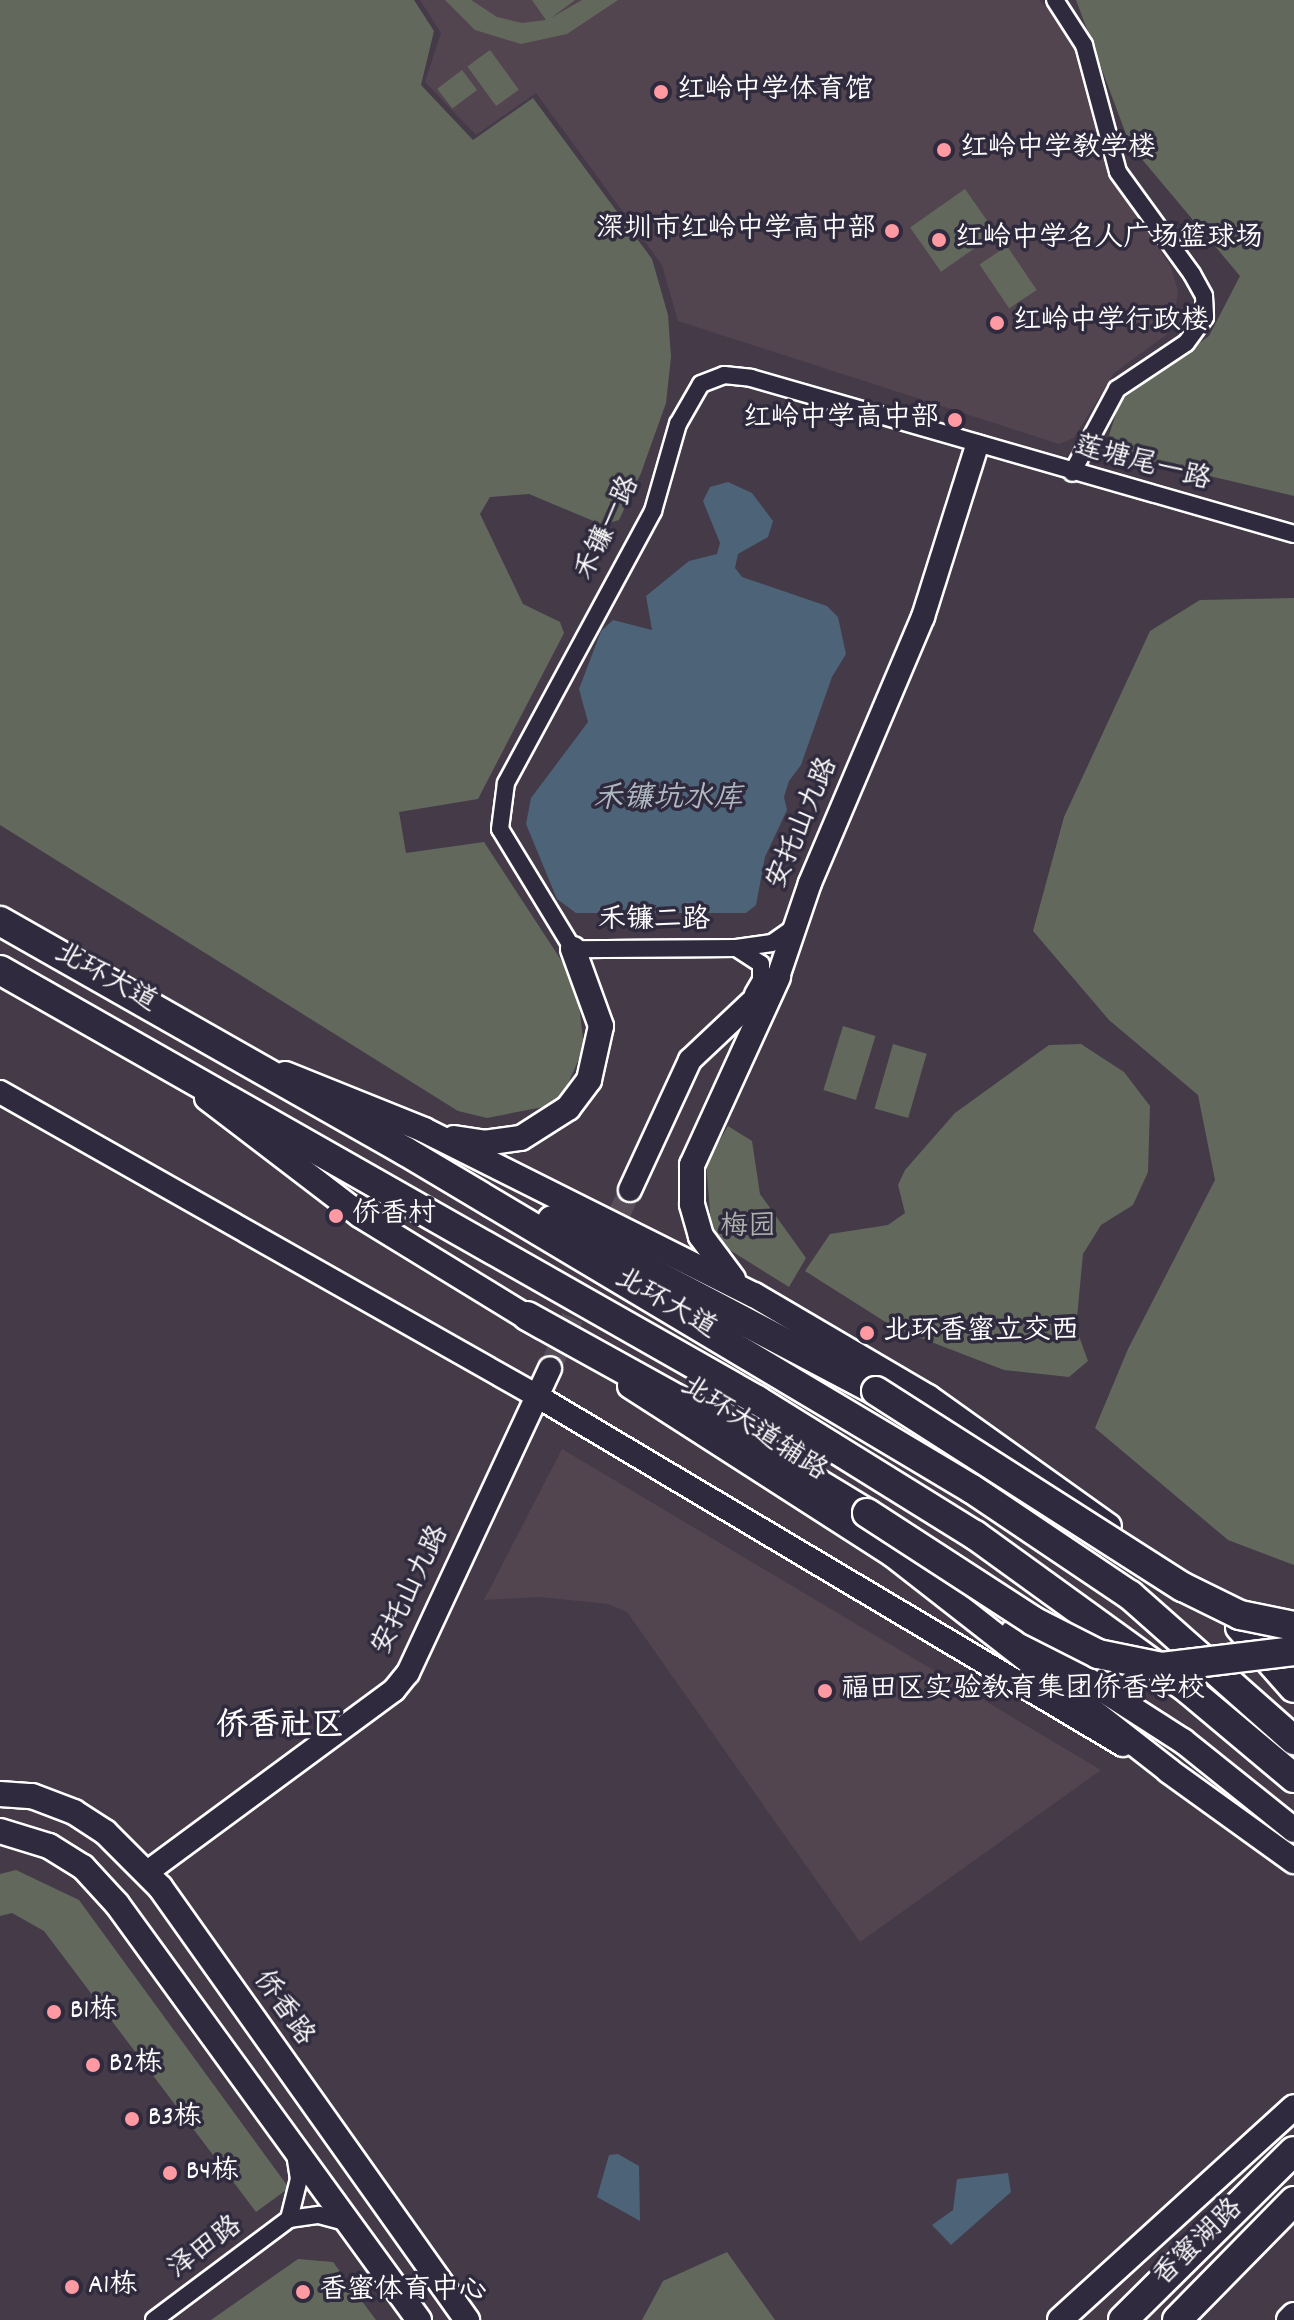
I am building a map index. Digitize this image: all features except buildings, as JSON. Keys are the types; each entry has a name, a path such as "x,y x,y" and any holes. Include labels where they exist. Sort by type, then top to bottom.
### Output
{"highway":[{"name":"北环大道","path":"0,921 259,1066 834,1403 1054,1542 1130,1595 1294,1740"},
{"name":"北环大道","path":"0,970 757,1400 961,1526 1189,1690 1294,1778"},
{"path":"405,1151 565,1226 876,1391 1212,1603 1267,1624 1294,1626"},
{"path":"527,1316 695,1409 867,1513 1033,1621 1098,1654 1162,1667 1294,1651"},
{"path":"1240,1627 1294,1688"},
{"name":"香蜜湖路","path":"1123,2320 1288,2155"},
{"name":"香蜜湖路","path":"1177,2320 1294,2201"}],"main road":[{"path":"424,1130 474,1143 511,1140 554,1120 579,1095 596,1065 601,1026 573,949"},
{"path":"754,1295 708,1251 696,1222 690,1182 701,1141 778,977"},
{"path":"259,1066 424,1130 754,1295 941,1405 1042,1475 1240,1627 1294,1676"},
{"name":"北环大道辅路","path":"168,1067 360,1215 527,1316 893,1555 1169,1771 1294,1864"},
{"path":"893,1555 1183,1741 1294,1830"},
{"name":"侨香路","path":"0,1794 32,1796 74,1812 105,1832 146,1873 467,2320"},
{"path":"0,1831 49,1846 83,1867 117,1904 419,2320"},
{"path":"1060,2320 1294,2107"},
{"path":"315,2175 346,2153"},
{"path":"347,2220 374,2192"},
{"path":"1191,2320 1253,2243"},
{"path":"1111,2320 1153,2290"},
{"path":"1289,2320 1294,2315"}],"street":[{"path":"1055,0 1084,45 1118,172 1192,274 1204,296 1205,317 1186,343 1117,389 1072,473"},
{"name":"禾镰一路","path":"573,949 508,847 500,829 502,799 653,511 693,393 711,378 751,378 977,446"},
{"name":"莲塘尾一路","path":"977,446 1294,534"},
{"name":"安托山九路","path":"778,977 794,927 923,617 977,446"},
{"name":"禾镰二路","path":"573,949 736,948 782,940 794,927"},
{"name":"禾镰二路","path":"736,948 755,958 762,973 747,1003"},
{"path":"630,1190 690,1060 778,977"},
{"path":"0,1092 537,1396 1169,1771"},
{"name":"安托山九路","path":"146,1873 394,1690 408,1673 550,1368"},
{"path":"289,2140 299,2179 289,2219 319,2215 347,2220"},
{"name":"泽田路","path":"154,2320 289,2219"}],"shaded area":[{"name":"深圳市红岭中学高中部","path":"420,0 1039,0 1071,33 1112,178 1171,267 1178,291 1174,321 1166,335 1114,373 1074,438 1059,444 678,321 662,265 536,93 476,135 425,82 441,33"},
{"name":"福田区实验教育集团侨香学校","path":"562,1449 1101,1770 860,1942 627,1612 608,1604 539,1597 484,1600"}],"green space":[{"path":"0,0 414,0 434,31 421,85 473,140 533,98 652,259 668,315 671,357 666,403 641,473 619,520 603,525 529,494 490,497 480,514 523,604 560,622 564,633 478,799 399,812 406,853 484,842 563,963 578,996 584,1047 564,1093 548,1106 487,1118 458,1111 0,825"},
{"path":"445,0 471,0 497,17 522,23 546,20 532,0 575,0 551,18 582,0 618,0 567,34 521,44 475,30"},
{"path":"1076,0 1294,0 1294,496 1104,451 1120,401 1209,336 1240,276 1130,145"},
{"path":"490,50 519,90 496,106 467,66"},
{"path":"462,70 477,90 452,109 437,89"},
{"path":"965,189 996,233 941,272 910,227"},
{"name":"红岭中学名人广场篮球场","path":"1007,246 1037,290 1009,308 980,264"},
{"path":"1294,598 1294,1565 1228,1540 1095,1428 1128,1349 1215,1180 1198,1095 1109,1020 1033,931 1064,817 1150,631 1200,600"},
{"path":"843,1026 876,1036 856,1100 823,1090"},
{"path":"893,1044 927,1054 908,1118 875,1108"},
{"path":"1081,1044 1124,1072 1150,1106 1148,1172 1133,1205 1101,1225 1083,1254 1076,1328 1088,1361 1069,1377 1004,1370 895,1328 805,1271 830,1234 888,1225 905,1213 898,1185 905,1170 955,1113 1049,1045"},
{"name":"梅园","path":"728,1126 752,1141 760,1194 806,1258 789,1287 725,1247 711,1223 706,1164"},
{"path":"16,1870 79,1900 289,2188 256,2212 44,1931 12,1913 0,1916 0,1874"},
{"path":"727,2252 775,2320 642,2320 663,2281"},
{"name":"香蜜体育中心","path":"298,2259 333,2262 376,2320 211,2320"}],"water":[{"name":"禾镰坑水库","path":"728,482 752,493 773,521 768,537 738,554 735,568 742,577 827,606 838,617 846,654 832,677 801,765 789,781 784,797 787,810 765,857 756,905 746,913 576,913 557,899 526,824 531,798 588,722 579,689 601,631 613,620 652,630 646,596 689,561 717,554 720,543 703,501 710,487"},
{"path":"618,2154 639,2166 640,2221 597,2197 609,2155"},
{"path":"1008,2173 1011,2192 951,2245 932,2225 953,2210 957,2179"}],"tunnel":[{"path":"550,1368 630,1190"}],"place":[{"name":"红岭中学体育馆","path":"661,92"},
{"name":"红岭中学教学楼","path":"944,150"},
{"name":"深圳市红岭中学高中部","path":"892,231"},
{"name":"红岭中学名人广场篮球场","path":"939,240"},
{"name":"红岭中学行政楼","path":"997,323"},
{"name":"红岭中学高中部","path":"955,420"},
{"name":"侨香村","path":"336,1216"},
{"name":"北环香蜜立交西","path":"867,1333"},
{"name":"福田区实验教育集团侨香学校","path":"825,1691"},
{"name":"B1栋","path":"54,2012"},
{"name":"B2栋","path":"93,2065"},
{"name":"B3栋","path":"132,2119"},
{"name":"B4栋","path":"170,2173"},
{"name":"A1栋","path":"72,2287"},
{"name":"香蜜体育中心","path":"303,2292"}],"district":[{"name":"侨香社区","path":"280,1728"}]}
